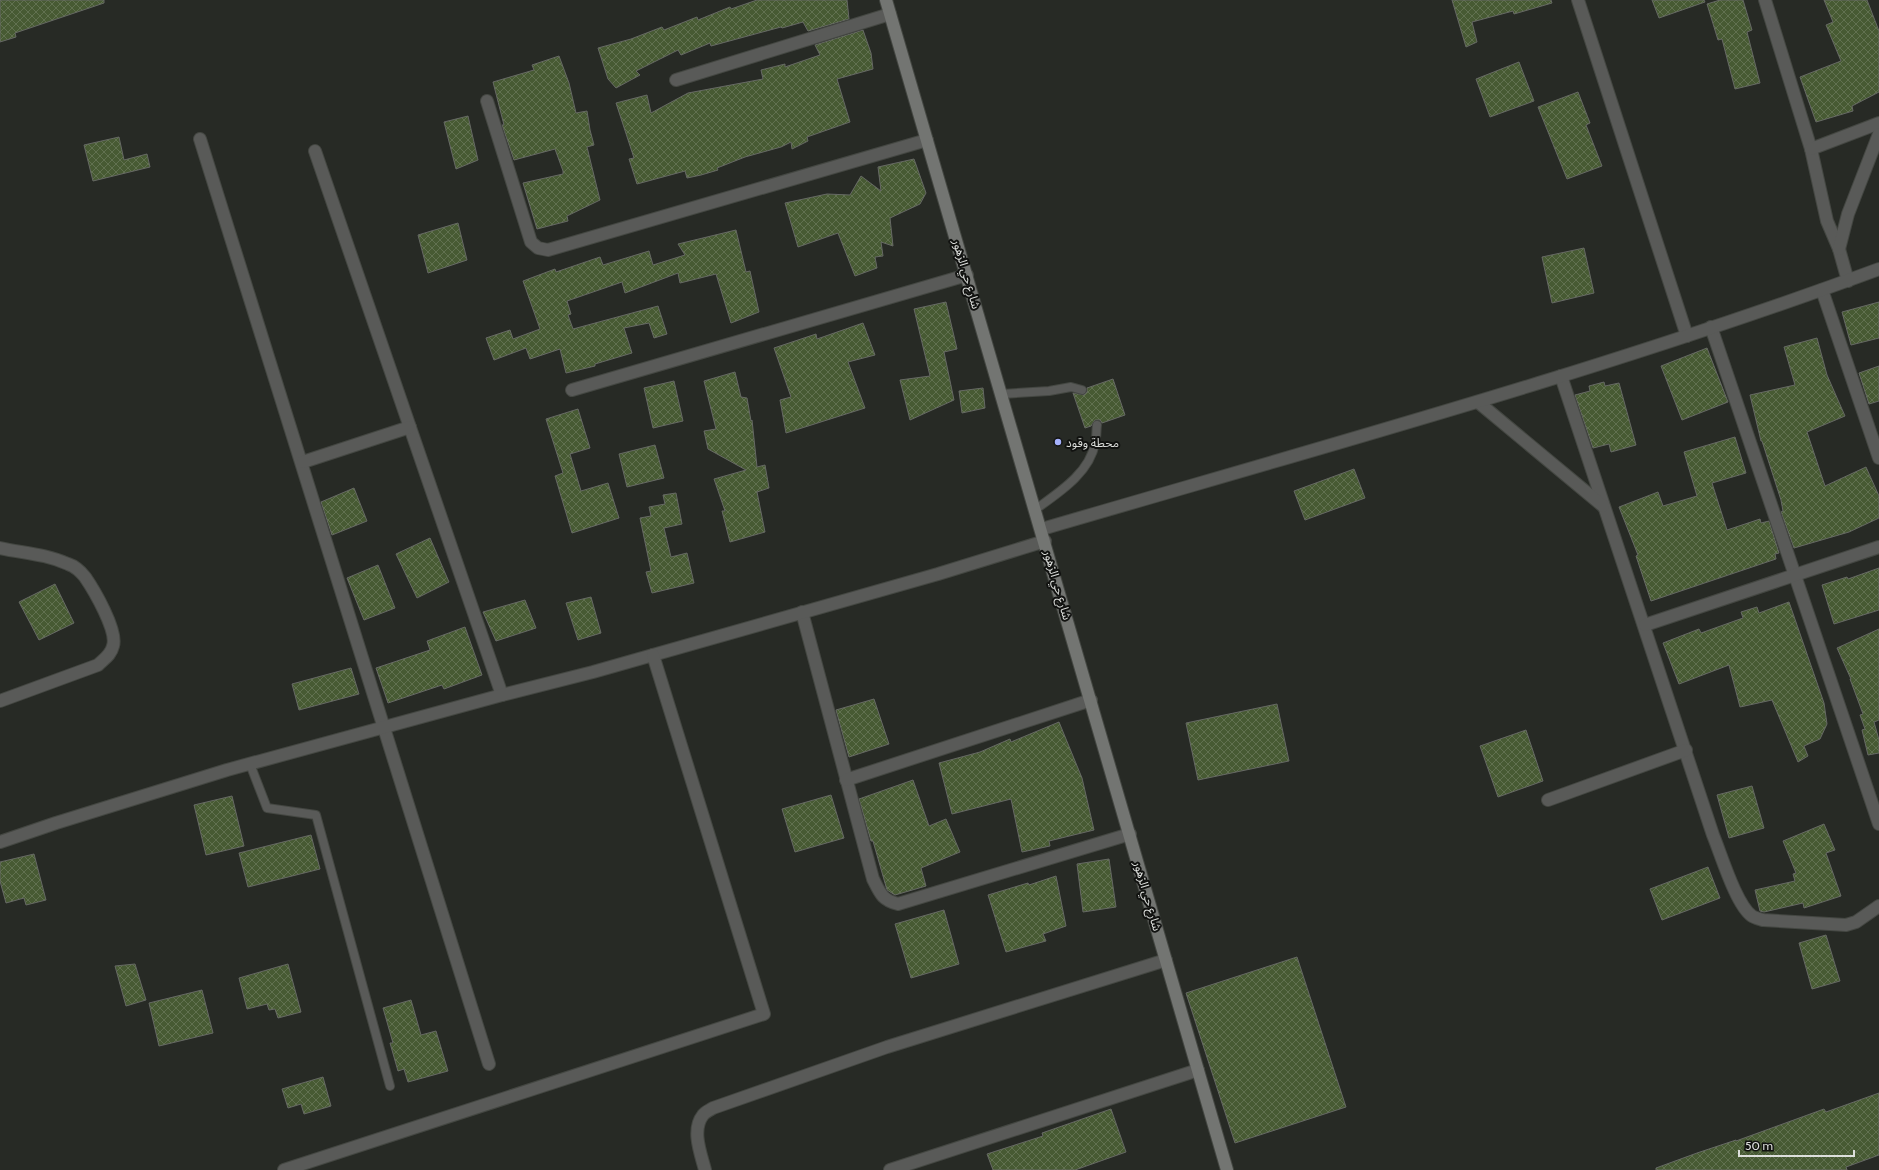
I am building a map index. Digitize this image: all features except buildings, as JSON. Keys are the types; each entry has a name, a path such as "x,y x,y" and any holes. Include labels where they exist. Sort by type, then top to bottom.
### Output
{"street":[{"name":"شارع حي الزهور","path":"886,0 1036,509 1227,1170"},
{"path":"1578,0 1688,336"},
{"path":"1765,0 1811,148 1827,221 1839,249 1848,280"},
{"path":"676,80 890,14"},
{"path":"487,101 531,242 538,248 548,250 928,140"},
{"path":"1811,148 1879,123"},
{"path":"1839,249 1848,214 1879,134"},
{"path":"200,138 303,462 383,728 489,1064"},
{"path":"315,151 502,695"},
{"path":"0,842 56,822 250,764 502,695 593,672 802,612 1043,535 1688,336 1879,269"},
{"path":"572,390 967,275"},
{"path":"1822,290 1873,420 1879,458"},
{"path":"1711,327 1879,824"},
{"path":"1561,376 1645,625 1713,835 1744,908 1752,916 1763,920 1846,924 1856,922 1879,906"},
{"path":"1478,402 1604,507"},
{"path":"303,462 410,427"},
{"path":"1645,625 1795,573 1879,547"},
{"path":"0,548 40,554 70,564 84,575 94,591 111,628 114,645 110,654 98,665 0,701"},
{"path":"802,612 873,878 881,895 888,902 898,904 1130,834"},
{"path":"284,1170 764,1014 653,655"},
{"path":"846,780 1091,700"},
{"path":"1548,800 1686,750"},
{"path":"705,1170 698,1141 698,1124 703,1115 713,1108 887,1047 1166,960"},
{"path":"890,1170 1198,1070"}],"lane":[{"path":"1002,394 1049,391 1071,387 1082,390"},
{"path":"1036,509 1066,487 1089,460 1095,444 1097,424"},
{"path":"250,764 267,808 316,815 390,1086"}],"place":[{"name":"محطة وقود","path":"1058,442"}]}
